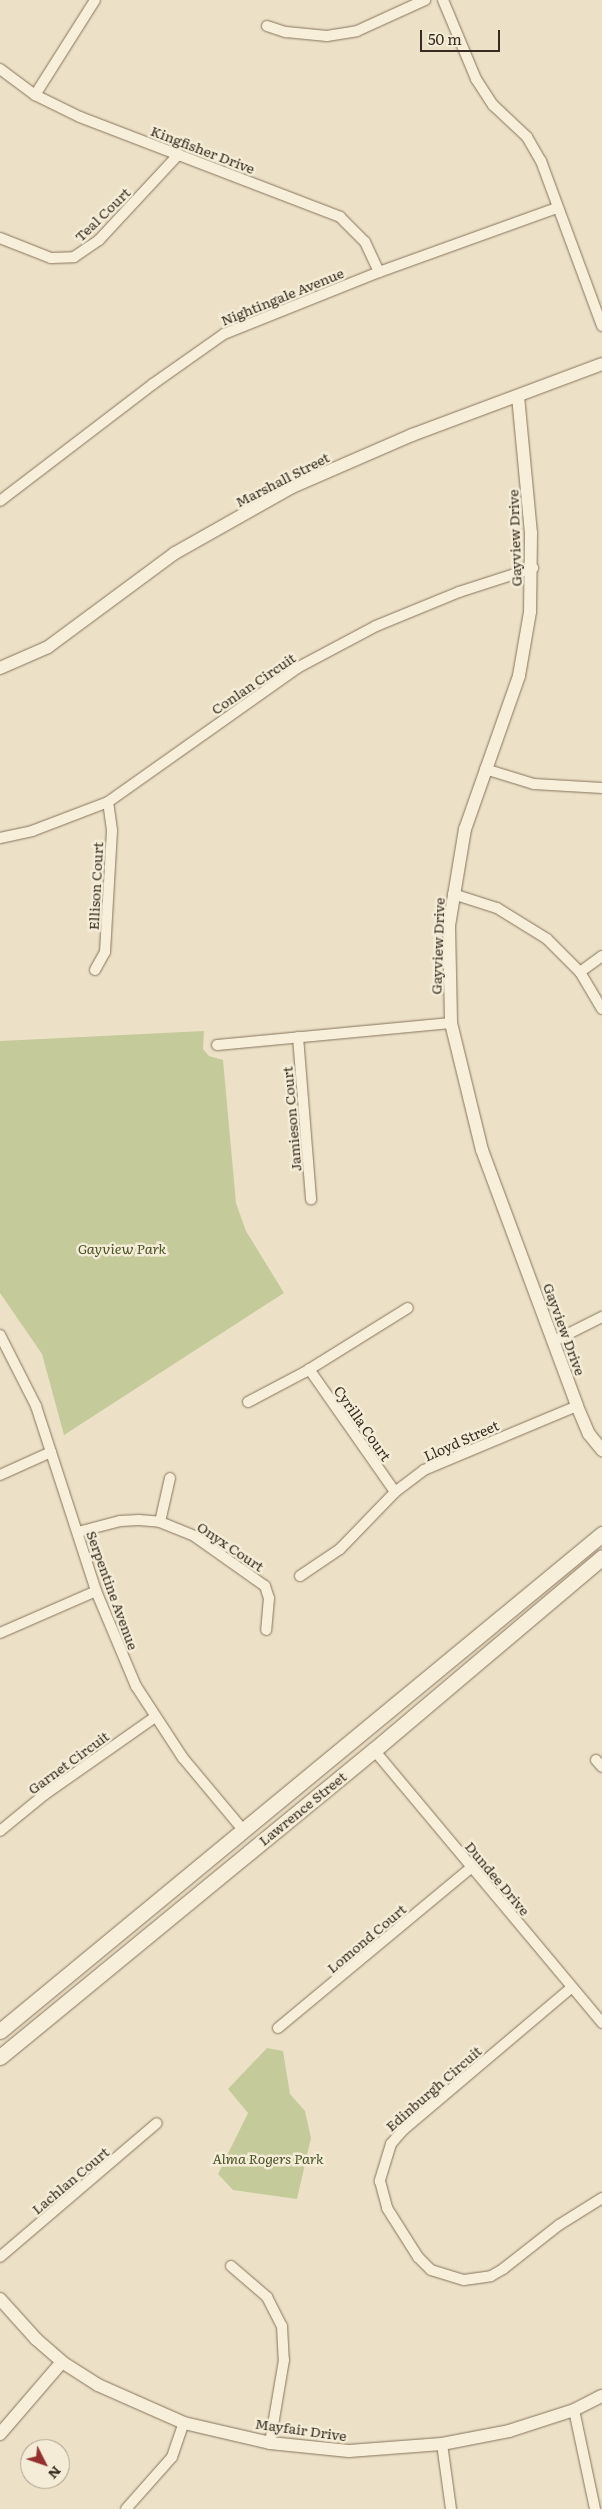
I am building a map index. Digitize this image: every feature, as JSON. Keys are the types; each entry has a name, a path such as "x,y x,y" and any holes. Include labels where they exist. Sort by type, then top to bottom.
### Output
{"main road":[{"name":"Lawrence Street","path":"0,2032 602,1534"},
{"name":"Lawrence Street","path":"0,2057 255,1845 374,1750 602,1557"},
{"path":"362,1734 374,1750"},
{"path":"244,1832 255,1845"}],"street":[{"path":"35,95 95,0"},
{"path":"267,26 286,32 327,36 357,31 425,0"},
{"path":"443,0 476,79 493,105 527,137 536,150 602,326"},
{"name":"Kingfisher Drive","path":"0,69 35,95 80,117 340,217 365,242 379,272"},
{"name":"Teal Court","path":"0,238 51,258 74,257 98,240 179,154"},
{"name":"Nightingale Avenue","path":"0,501 206,344 246,323 379,272 557,208"},
{"name":"Marshall Street","path":"0,668 48,647 175,552 292,487 412,435 602,364"},
{"name":"Gayview Drive","path":"518,396 533,568 525,646 519,676 465,829 453,894 448,964 451,1023 464,1084 482,1150 577,1406 589,1434 602,1450"},
{"name":"Conlan Circuit","path":"0,838 32,831 108,802 297,668 376,626 442,598 533,568"},
{"path":"485,770 534,784 602,788"},
{"name":"Ellison Court","path":"95,970 105,952 112,830 108,802"},
{"path":"453,894 497,908 525,923 580,972 602,1009"},
{"path":"580,972 602,956"},
{"path":"217,1045 451,1023"},
{"name":"Jamieson Court","path":"298,1037 311,1199"},
{"path":"248,1402 309,1369 408,1308"},
{"path":"554,1341 602,1317"},
{"name":"Serpentine Avenue","path":"0,1335 36,1406 96,1592 121,1654 155,1717 183,1758 244,1832"},
{"name":"Cyrilla Court","path":"309,1369 396,1492"},
{"name":"Lloyd Street","path":"300,1576 340,1549 396,1492 445,1459 577,1406"},
{"path":"0,1474 51,1452"},
{"path":"160,1522 170,1478"},
{"name":"Onyx Court","path":"78,1532 120,1521 160,1522 194,1536 265,1586 269,1598 266,1630"},
{"path":"0,1633 96,1592"},
{"name":"Garnet Circuit","path":"0,1831 44,1795 155,1717"},
{"name":"Dundee Drive","path":"374,1750 602,2023"},
{"name":"Lomond Court","path":"278,2028 471,1868"},
{"name":"Edinburgh Circuit","path":"572,1988 404,2129 391,2144 380,2181 387,2208 418,2257 431,2270 464,2280 491,2276 503,2269 559,2225 602,2198"},
{"name":"Lachlan Court","path":"0,2257 157,2123"},
{"path":"231,2266 267,2297 282,2326 284,2360 270,2443"},
{"name":"Mayfair Drive","path":"0,2299 62,2362 107,2390 184,2423 270,2443 349,2451 442,2444 509,2431 574,2410 602,2396"},
{"path":"0,2434 62,2362"},
{"path":"574,2410 595,2509"},
{"path":"126,2509 172,2457 184,2423"},
{"path":"442,2444 451,2509"}],"green space":[{"name":"Gayview Park","path":"204,1031 203,1049 209,1056 223,1060 236,1203 246,1231 284,1293 64,1435 42,1354 0,1293 0,1041"},
{"name":"Alma Rogers Park","path":"267,2048 283,2051 290,2094 305,2111 311,2138 297,2199 233,2190 218,2174 248,2113 228,2089"}]}
